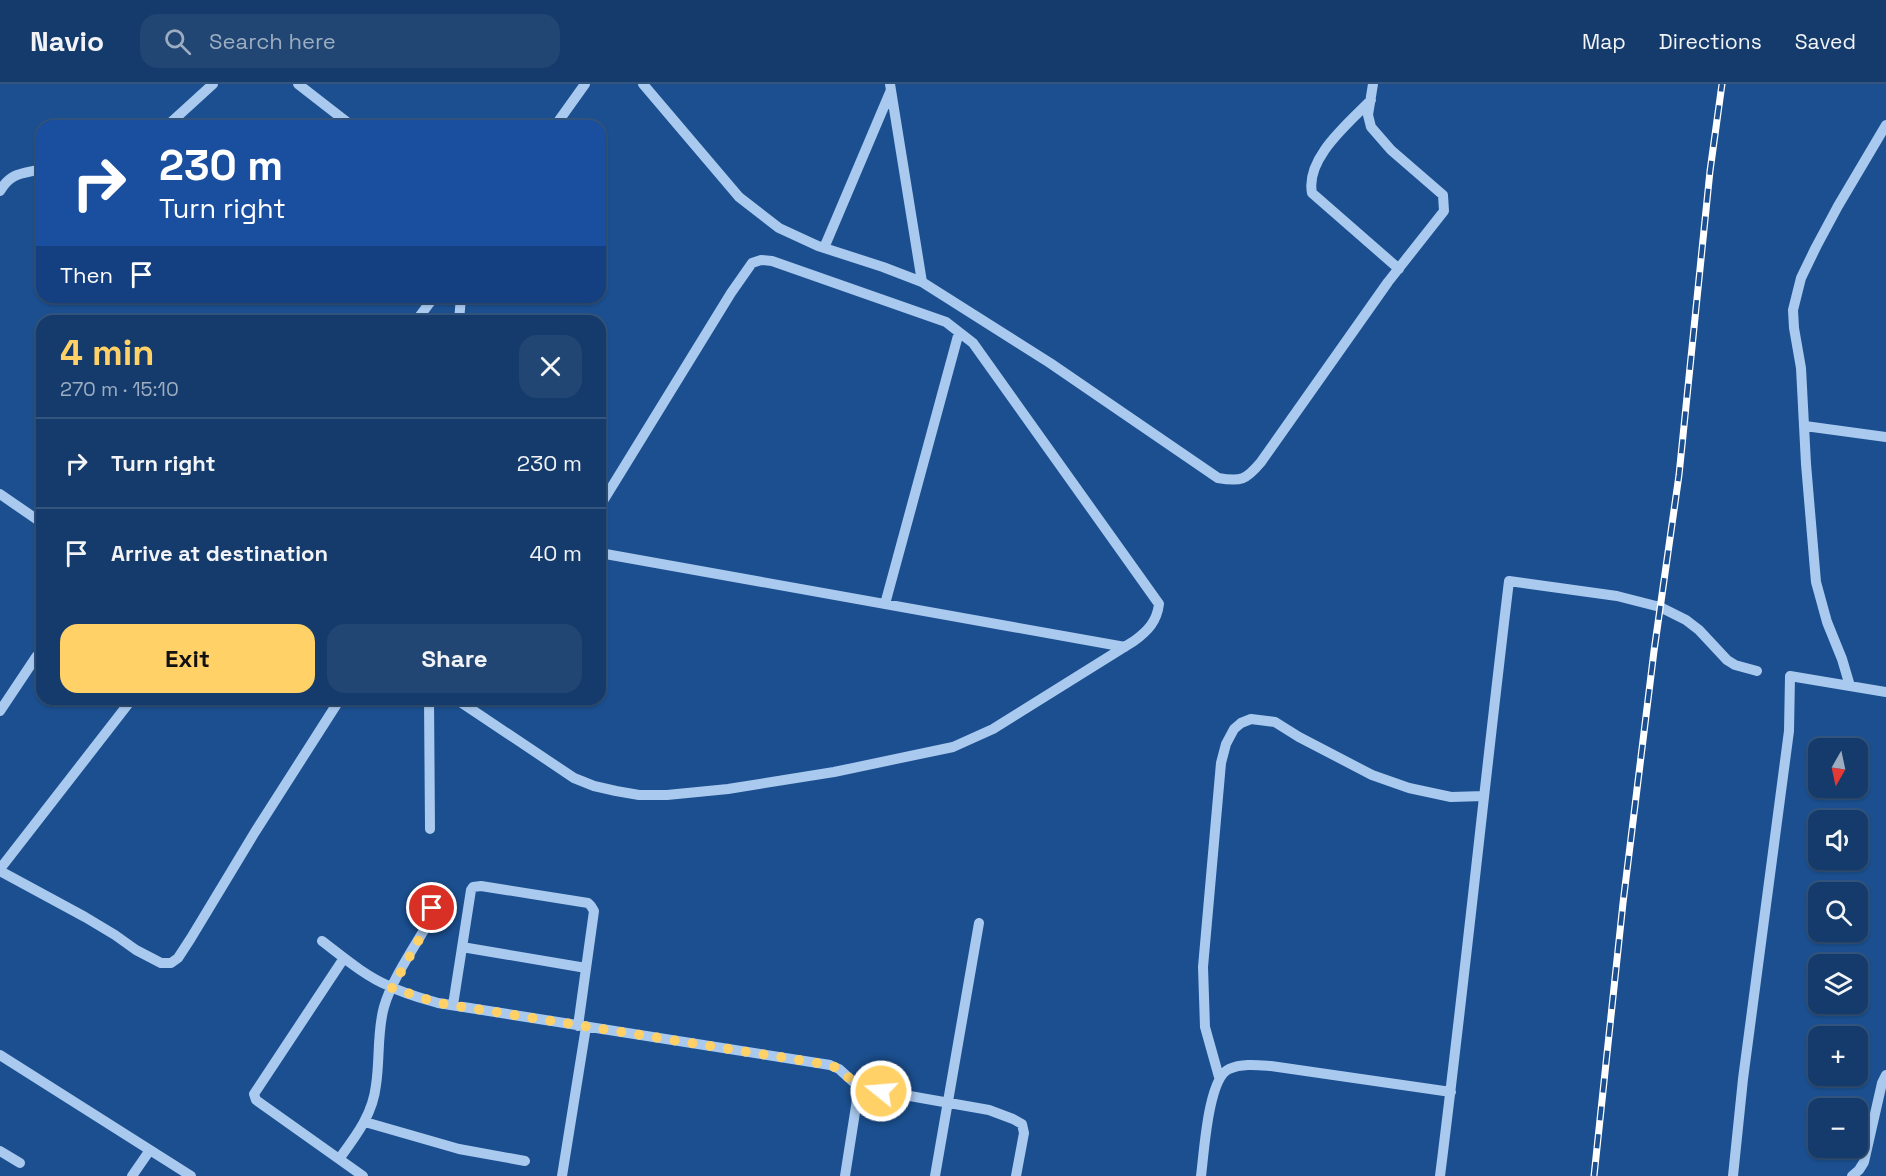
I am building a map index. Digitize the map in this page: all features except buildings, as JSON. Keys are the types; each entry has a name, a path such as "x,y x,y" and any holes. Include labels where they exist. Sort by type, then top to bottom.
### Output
{"street":[{"path":"174,120 213,84"},
{"path":"298,84 344,120"},
{"path":"559,120 585,84"},
{"path":"644,84 740,197 779,228 824,248 922,282 1050,363 1218,478 1236,481 1250,476 1262,462 1399,269 1444,211 1443,195 1391,150 1371,127 1368,115 1373,84"},
{"path":"824,248 891,87"},
{"path":"891,87 922,282"},
{"path":"1371,100 1326,148 1309,182 1312,193 1399,269"},
{"path":"1850,686 1827,622 1816,582 1801,368 1793,310 1801,278 1838,206 1886,125"},
{"path":"0,191 6,180 12,176 36,170"},
{"path":"465,705 574,778 594,786 639,795 667,795 728,789 834,772 953,747 993,729 1125,647 1148,631 1158,615 1159,604 973,343 946,322 772,261 761,260 752,263 731,292 606,496"},
{"path":"885,604 959,332"},
{"path":"1805,426 1886,437"},
{"path":"0,494 36,519"},
{"path":"606,555 1125,647"},
{"path":"1440,1176 1509,581 1617,596 1660,607 1700,630 1718,652 1735,665 1758,671"},
{"path":"0,711 36,657"},
{"path":"1733,1176 1789,731 1790,676 1886,692"},
{"path":"127,705 0,870 115,934 136,950 161,963 171,963 178,958 336,705"},
{"path":"429,705 430,829"},
{"path":"1219,1077 1205,1027 1203,967 1221,763 1226,744 1234,729 1251,718 1275,722 1372,775 1409,788 1451,797 1484,796"},
{"path":"453,1005 473,887 481,886 588,903 594,911 586,968 582,1027 562,1176"},
{"path":"339,1159 371,1110 376,1088 383,1010 392,988 430,920 432,908"},
{"path":"935,1176 979,923"},
{"path":"322,941 344,958 392,988 429,1000 582,1027 830,1065 839,1069 859,1087 989,1110 1022,1124 1024,1133 1016,1176"},
{"path":"462,947 586,968"},
{"path":"344,958 254,1094 256,1100 363,1176"},
{"path":"0,1055 191,1176"},
{"path":"1201,1176 1212,1095 1219,1077 1228,1069 1253,1064 1451,1092"},
{"path":"1852,1176 1864,1162 1882,1083 1886,1076"},
{"path":"844,1176 859,1087"},
{"path":"365,1122 459,1149 525,1161"},
{"path":"132,1176 150,1150"},
{"path":"0,1151 20,1163"}],"railway":[{"path":"1594,1176 1623,903 1654,651 1679,475 1710,171 1722,84"}],"route":[{"path":"432,908 430,920 392,988 438,1003 830,1065 839,1069 859,1087 881,1091"}]}
